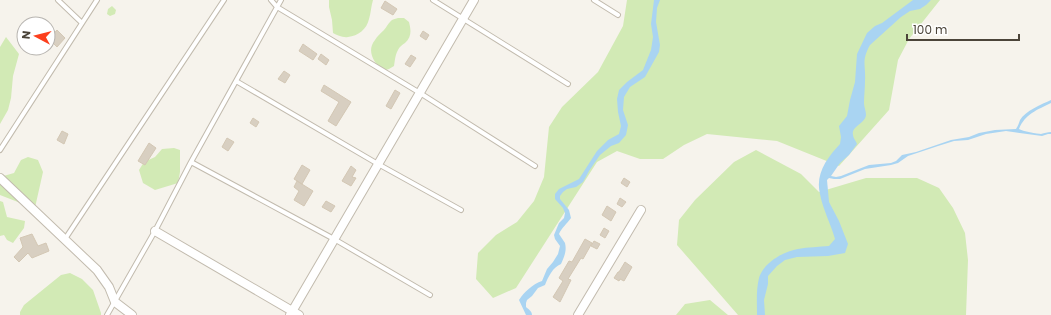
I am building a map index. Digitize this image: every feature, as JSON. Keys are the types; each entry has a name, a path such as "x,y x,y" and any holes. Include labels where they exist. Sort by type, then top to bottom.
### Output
{"street":[{"path":"155,231 294,314 334,239 474,0"},
{"path":"0,178 97,270 109,287 115,302 132,315"},
{"path":"578,315 641,210"}],"lane":[{"path":"58,0 82,23"},
{"path":"0,150 97,0"},
{"path":"65,239 224,0"},
{"path":"271,0 277,7 420,93 535,166"},
{"path":"107,315 155,231 191,162 281,0"},
{"path":"432,0 568,84"},
{"path":"594,0 618,15"},
{"path":"236,81 378,164 461,210"},
{"path":"191,162 334,239 430,296"}],"green space":[{"path":"329,0 373,0 370,17 364,29 359,34 348,37 342,37 333,33"},
{"path":"627,0 940,0 909,39 898,60 889,110 839,166 777,141 707,134 684,145 663,159 640,159 617,151 597,162 516,288 493,298 476,279 478,253 496,235 517,222 534,201 544,177 549,127 562,107 598,72 623,26"},
{"path":"112,6 116,10 115,14 110,16 107,14 108,9"},
{"path":"404,18 409,22 410,36 398,49 394,66 383,71 372,57 372,44 392,20"},
{"path":"6,37 16,50 16,56 18,56 13,76 11,98 8,110 0,124 0,47"},
{"path":"174,148 180,150 180,172 178,183 155,190 143,183 139,170 144,162 155,157 162,149"},
{"path":"756,150 801,174 819,192 866,178 917,178 939,188 953,208 965,233 968,260 966,315 738,315 677,245 679,220 695,200 734,162"},
{"path":"28,157 38,160 43,172 34,212 23,204 0,195 0,177 14,173 21,160"},
{"path":"0,201 3,202 7,217 25,221 24,228 13,243 7,240 4,235 0,236"},
{"path":"70,273 82,279 93,290 101,315 20,315 24,305 61,275"},
{"path":"710,300 728,315 676,315 685,304"}],"water":[{"path":"654,0 660,0 657,8 656,22 660,45 659,52 645,77 630,87 624,97 623,110 628,125 626,135 619,143 611,146 600,155 583,182 576,187 567,189 560,196 560,199 569,210 571,218 559,234 565,243 565,254 561,264 553,270 545,285 538,288 527,300 526,307 531,311 532,315 526,315 519,300 523,294 535,284 542,281 547,269 558,254 560,246 554,235 559,223 564,218 565,213 563,208 555,199 555,194 559,189 579,179 597,151 608,140 619,134 621,126 617,99 619,90 643,70 651,50 653,37 651,24"},
{"path":"913,0 931,0 920,9 910,11 901,17 870,45 867,50 864,63 864,103 866,115 863,121 854,129 853,132 853,137 857,144 849,155 840,163 831,176 841,176 869,165 891,163 896,161 902,155 916,152 951,140 995,130 1016,129 1022,117 1034,108 1051,100 1051,103 1036,110 1028,116 1019,129 1039,134 1051,132 1051,134 1042,136 1006,131 986,134 968,140 954,141 938,146 908,156 898,163 891,165 865,169 840,179 829,178 827,180 829,202 839,221 848,244 845,253 828,256 797,257 785,260 768,276 768,284 764,300 765,315 757,315 757,292 759,278 769,263 792,250 829,246 835,239 821,200 819,180 823,167 840,144 841,137 839,126 847,116 855,82 857,54 867,33"}],"building":[{"path":"385,1 397,9 393,15 381,8"},
{"path":"57,30 65,38 57,47 56,46"},
{"path":"423,31 429,35 426,40 420,36"},
{"path":"303,44 317,54 313,60 299,51"},
{"path":"321,54 329,60 326,65 318,59"},
{"path":"411,55 416,58 410,67 405,64"},
{"path":"284,71 290,75 285,83 278,79"},
{"path":"324,85 351,102 336,126 328,121 339,102 321,91"},
{"path":"395,90 400,93 391,109 386,106"},
{"path":"253,118 259,122 256,127 250,123"},
{"path":"62,131 68,134 64,144 57,140"},
{"path":"227,138 234,142 228,151 222,147"},
{"path":"149,143 156,148 145,165 138,161"},
{"path":"302,165 310,170 302,184 294,179"},
{"path":"351,166 356,170 352,177 356,178 351,186 342,181"},
{"path":"624,178 630,182 627,187 621,183"},
{"path":"297,181 313,191 304,206 294,200 299,191 294,187"},
{"path":"620,198 626,202 622,207 617,204"},
{"path":"326,201 335,206 331,212 322,207"},
{"path":"607,206 616,212 611,221 602,215"},
{"path":"604,228 609,231 605,238 600,235"},
{"path":"32,234 38,246 46,243 49,251 32,258 28,253 19,262 14,257 23,247 20,238"},
{"path":"585,239 592,243 583,259 581,258 568,279 571,280 560,302 553,297 563,281 559,278 569,261 572,262"},
{"path":"594,241 600,244 597,249 591,246"},
{"path":"625,262 632,267 624,281 620,279 619,281 614,278"}]}
